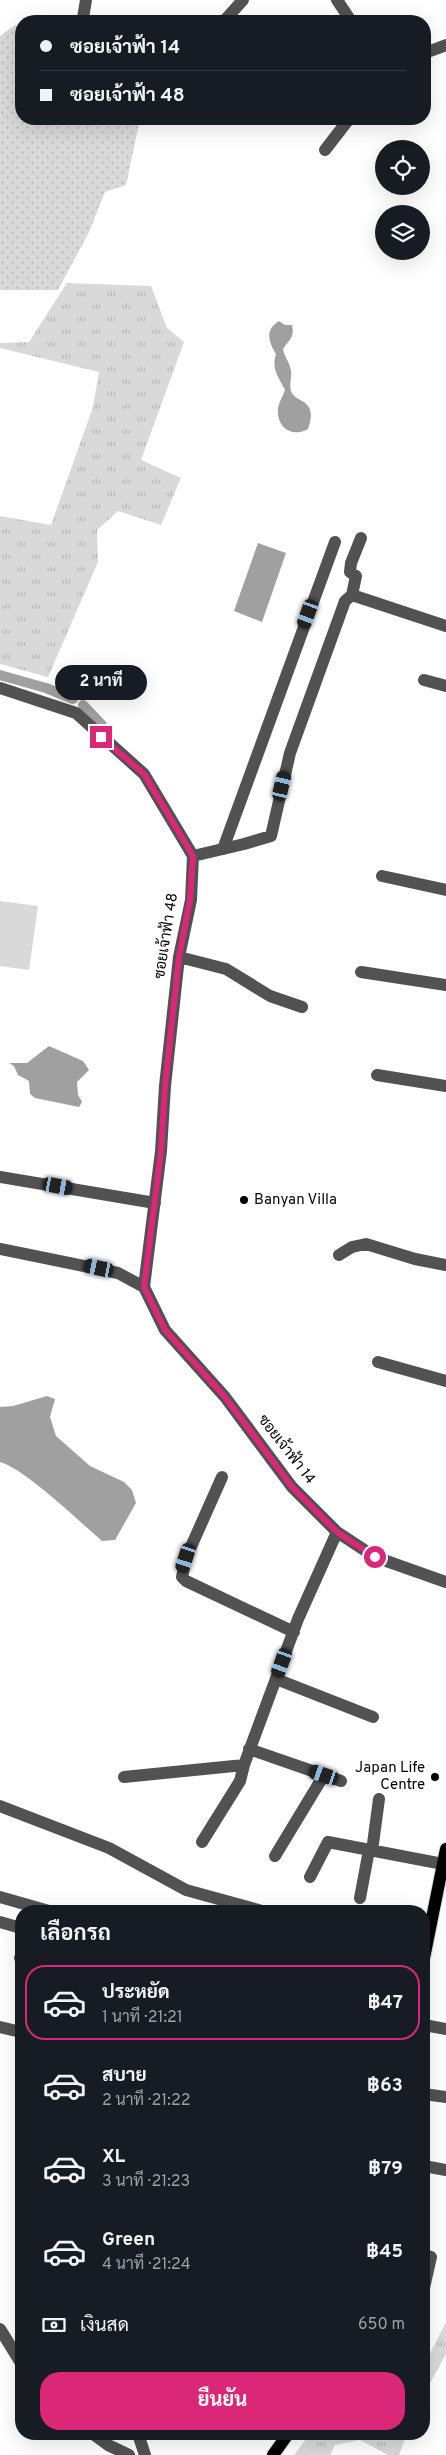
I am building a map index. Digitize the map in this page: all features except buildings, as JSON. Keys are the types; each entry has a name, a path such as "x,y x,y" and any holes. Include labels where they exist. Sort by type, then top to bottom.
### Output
{"main road":[{"path":"430,1931 446,1850"},
{"path":"273,2455 284,2440"}],"street":[{"path":"84,15 86,0"},
{"path":"229,15 243,0"},
{"path":"337,0 347,15"},
{"path":"431,51 446,45"},
{"path":"325,150 344,125"},
{"path":"0,688 76,713 144,774 193,856 271,836 290,753 345,601 352,595 356,576 350,572 351,563 361,538"},
{"path":"223,849 335,542"},
{"path":"352,595 446,626"},
{"path":"424,680 446,686"},
{"name":"ซอยเจ้าฟ้า 48","path":"144,1287 155,1203 179,957 190,900 193,856"},
{"path":"382,876 446,890"},
{"path":"179,957 226,969 278,1000 302,1007"},
{"path":"361,972 446,985"},
{"path":"377,1075 446,1086"},
{"path":"0,1177 155,1203"},
{"path":"340,1255 352,1247 366,1244 415,1259 446,1265"},
{"path":"0,1249 118,1273 144,1287"},
{"name":"ซอยเจ้าฟ้า 14","path":"144,1287 165,1330 225,1397 292,1487 337,1532 375,1557 446,1582"},
{"path":"378,1362 446,1381"},
{"path":"222,1477 186,1558 182,1577 186,1581 294,1632"},
{"path":"202,1842 240,1781 249,1749 294,1632 337,1532"},
{"path":"276,1679 372,1717"},
{"path":"249,1749 341,1781"},
{"path":"124,1776 244,1764"},
{"path":"275,1856 324,1775"},
{"path":"360,1898 380,1798"},
{"path":"0,1806 109,1848 186,1890 240,1905"},
{"path":"310,1878 328,1842 370,1851 443,1872"},
{"path":"0,1897 28,1905"},
{"path":"0,1922 15,1926"},
{"path":"430,2026 446,2029"},
{"path":"0,2027 15,2031"},
{"path":"430,2095 446,2097"},
{"path":"430,2167 446,2170"},
{"path":"0,2329 15,2354"},
{"path":"101,2440 129,2455"},
{"path":"140,2440 146,2455"}],"green space":[{"path":"15,25 15,125 139,125 126,185 105,192 89,232 58,290 0,290 0,36"},
{"path":"67,283 151,286 167,328 184,342 141,460 181,478 161,525 118,511 97,530 98,562 48,677 0,664 0,516 51,525 93,407 99,372 0,348 0,343 29,342"},
{"path":"0,901 38,906 29,970 0,966"},
{"path":"446,2322 446,2354 430,2383 430,2353"},
{"path":"305,2440 360,2440 335,2445 330,2455 294,2455"},
{"path":"360,2440 405,2440 399,2455 388,2455"}],"shaded area":[{"path":"279,321 285,325 292,325 293,329 291,338 283,349 291,373 291,391 293,395 309,406 311,411 308,429 302,432 291,432 286,429 282,426 278,415 278,408 285,390 275,369 276,354 269,337 271,328"},
{"path":"258,543 286,553 262,622 234,611"},
{"path":"49,1046 83,1061 89,1070 77,1082 78,1095 82,1102 79,1107 35,1098 30,1094 29,1081 18,1075 14,1066 9,1063 27,1063"},
{"path":"47,1396 55,1399 50,1417 56,1436 90,1466 124,1482 132,1490 136,1503 115,1540 102,1541 23,1474 0,1462 0,1407 13,1406"}],"waterway":[{"path":"0,675 46,688 73,699"},
{"path":"83,705 102,725"}],"place":[{"name":"Banyan Villa","path":"244,1200"},
{"name":"Japan Life Centre","path":"435,1777"}],"route":[{"path":"101,737 144,774 193,856 190,900 179,957 165,1086 161,1151 144,1287 154,1312 165,1330 225,1397 292,1487 337,1532 375,1557"}]}
